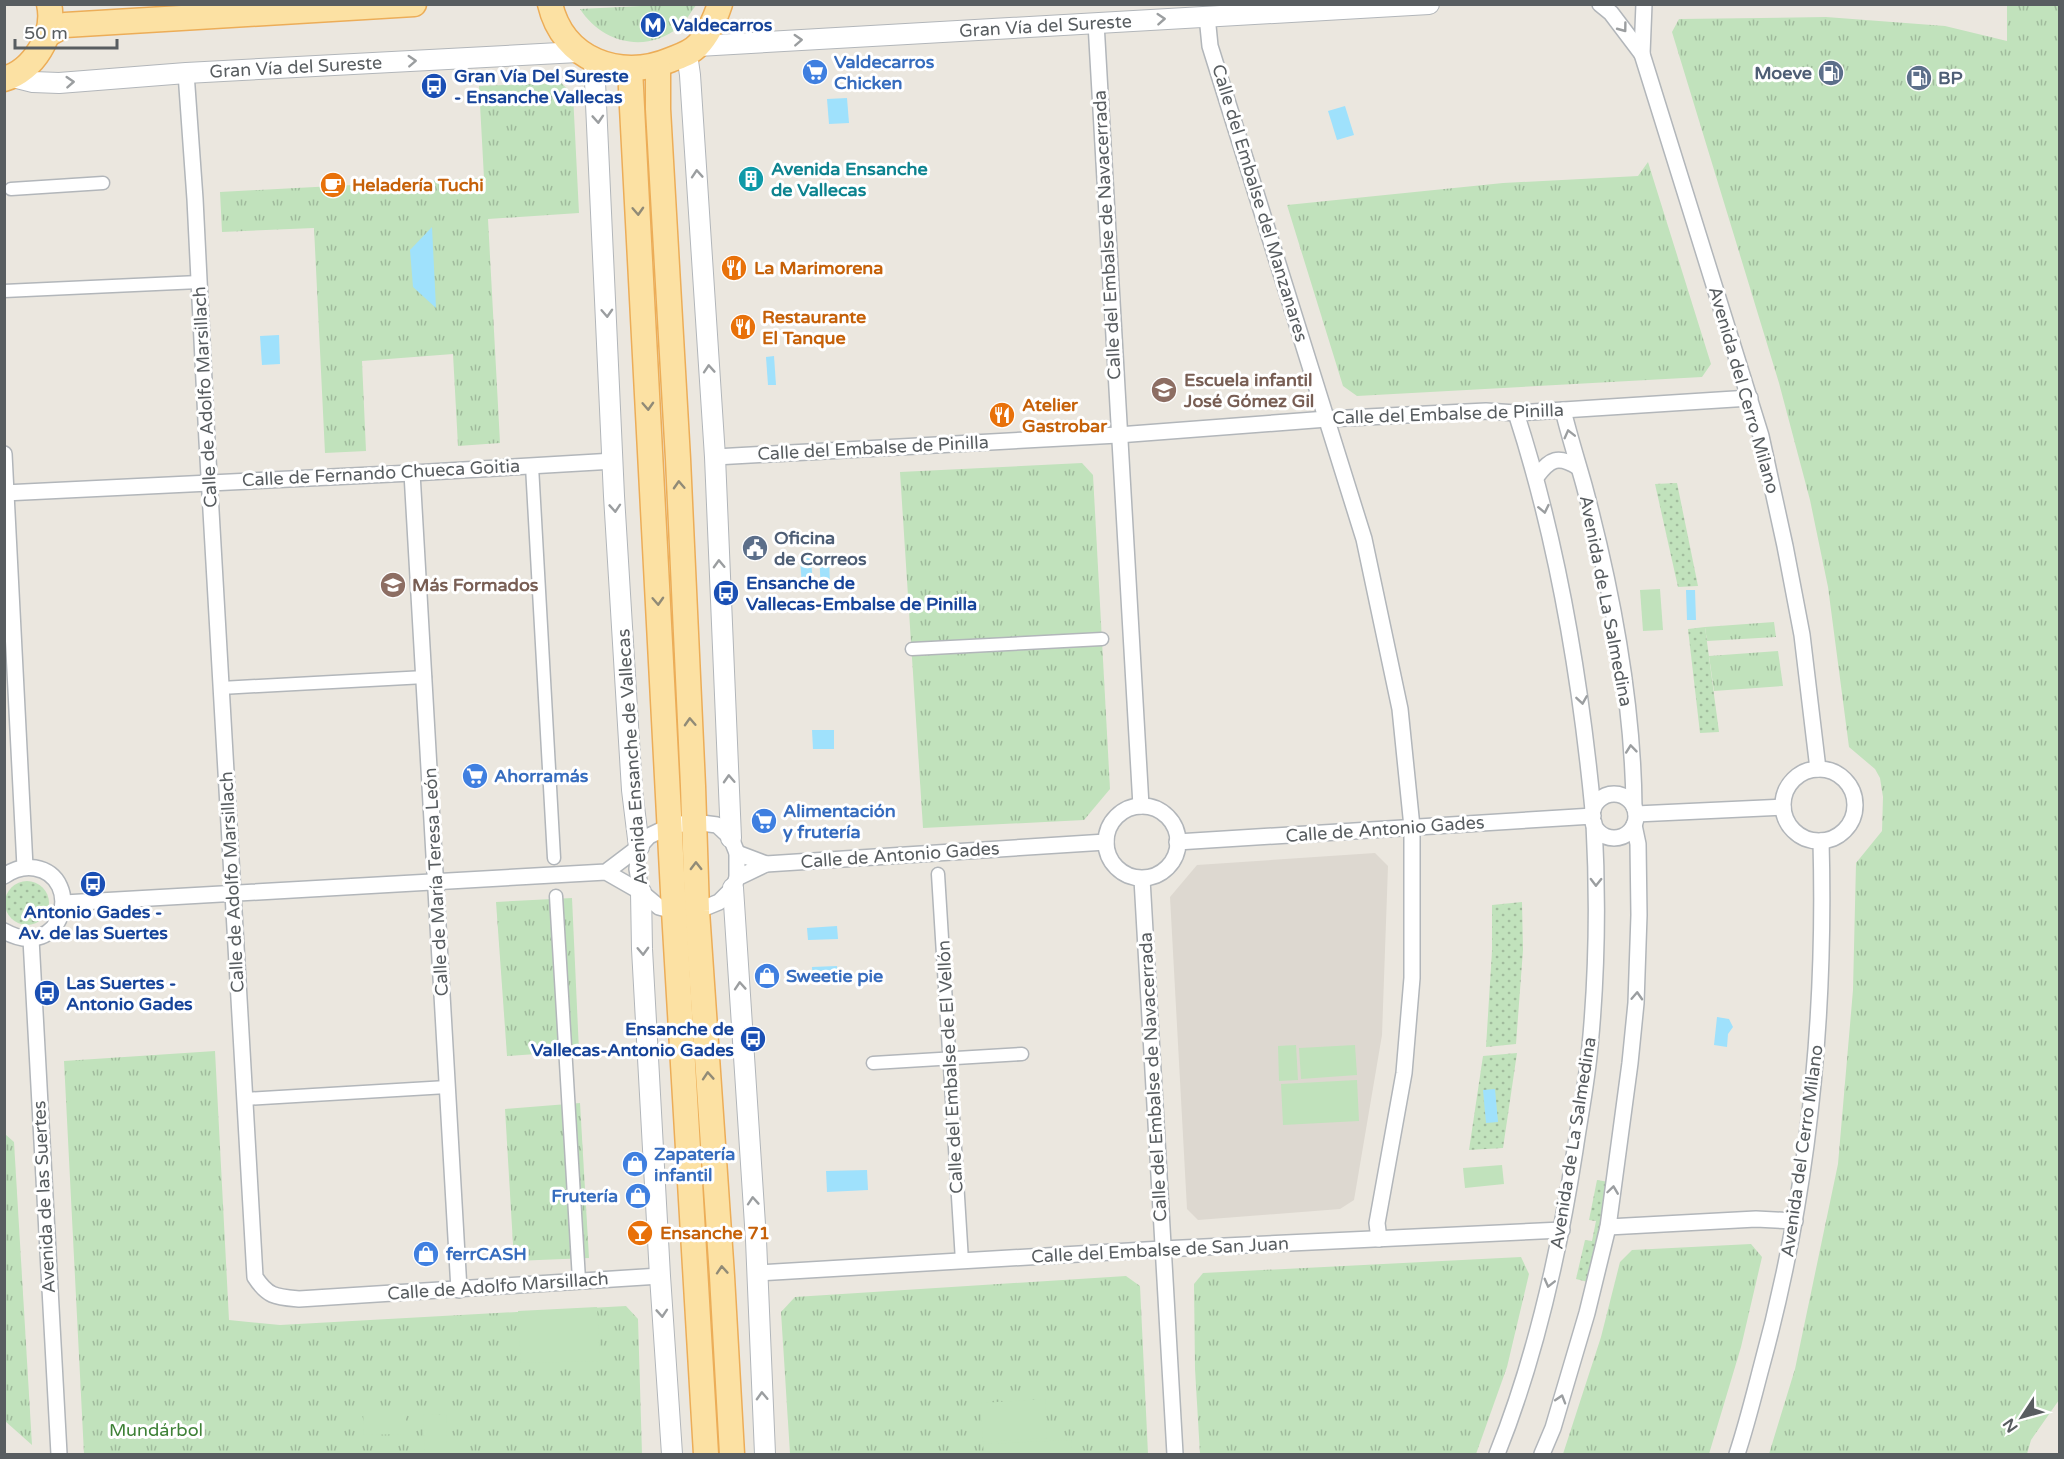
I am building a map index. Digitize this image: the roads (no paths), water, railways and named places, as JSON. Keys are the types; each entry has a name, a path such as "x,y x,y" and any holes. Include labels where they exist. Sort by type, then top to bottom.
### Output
{"main road":[{"path":"9,78 34,59 47,34 51,10 49,4"},
{"path":"47,34 65,25 76,24 414,4"},
{"path":"550,4 554,21 586,56 630,69 658,65 692,50 708,34 720,4"},
{"name":"Avenida Ensanche de Vallecas","path":"658,65 658,109 677,448 694,822 685,911 706,1455"},
{"name":"Avenida Ensanche de Vallecas","path":"630,69 670,826 685,911 722,1264 732,1455"}],"street":[{"name":"Gran Vía del Sureste","path":"692,50 1207,16 1429,4"},
{"name":"Avenida del Cerro Milano","path":"1600,4 1611,13 1642,54 1761,436 1802,635 1818,769"},
{"name":"Avenida del Cerro Milano","path":"1642,54 1644,4"},
{"name":"Calle del Embalse del Manzanares","path":"1207,16 1210,46 1364,539 1400,709 1412,827 1411,990 1404,1073 1377,1223 1379,1239"},
{"name":"Calle del Embalse de Navacerrada","path":"1096,23 1141,806"},
{"path":"692,50 690,75 715,457 765,1455"},
{"name":"Gran Vía del Sureste","path":"9,78 59,83 186,73 586,56"},
{"name":"Avenida Ensanche de Vallecas","path":"586,56 614,461 632,790 639,847 637,869 642,892 642,949 672,1455"},
{"name":"Calle de Adolfo Marsillach","path":"186,73 245,1099 252,1257 255,1277 264,1290 278,1298 299,1299 660,1276"},
{"path":"10,189 103,183"},
{"path":"4,291 199,282"},
{"name":"Calle del Embalse de Pinilla","path":"715,457 1118,435 1327,419 1486,411 1516,413 1750,398"},
{"name":"Avenida de La Salmedina","path":"1542,1455 1553,1428 1584,1323 1608,1227 1636,1003 1639,915 1634,771 1627,704 1615,628 1592,519 1563,410"},
{"name":"Avenida de La Salmedina","path":"1497,1455 1536,1337 1562,1230 1590,1047 1595,953 1596,861 1583,711 1573,647 1537,476 1516,413"},
{"path":"4,454 25,867"},
{"path":"1537,476 1552,461 1564,460 1578,467"},
{"name":"Calle de Fernando Chueca Goitia","path":"6,493 614,461"},
{"path":"532,466 554,858"},
{"name":"Calle de María Teresa León","path":"412,473 459,1290"},
{"path":"912,649 1102,639"},
{"path":"221,688 425,677"},
{"path":"1818,769 1830,770 1841,776 1850,786 1855,810 1844,832 1821,841 1810,840 1797,834 1788,824 1783,807 1790,783 1804,772 1818,769"},
{"path":"1613,794 1625,797 1635,815 1630,831 1617,838 1603,835 1593,816 1600,799 1613,794"},
{"path":"1141,806 1160,811 1170,820 1178,842 1174,857 1167,867 1157,874 1142,879 1129,876 1118,869 1108,854 1106,842 1110,824 1123,811 1141,806"},
{"path":"1635,815 1783,807"},
{"name":"Calle de Antonio Gades","path":"1178,842 1593,816"},
{"name":"Calle de Antonio Gades","path":"606,872 639,847 648,836 670,826 694,822 717,825 734,845 766,864"},
{"name":"Avenida del Cerro Milano","path":"1737,1455 1768,1344 1795,1221 1817,1057 1822,968 1821,841"},
{"name":"Calle de Antonio Gades","path":"685,911 719,902 735,883 766,864 1106,842"},
{"path":"4,876 15,869 25,867 38,869 51,876 61,889 64,903 61,917 53,929 43,936 31,939 16,938 4,931"},
{"path":"64,903 606,872 642,892 659,907 685,911"},
{"name":"Calle del Embalse de El Vellón","path":"939,874 962,1261"},
{"name":"Calle del Embalse de Navacerrada","path":"1142,879 1175,1455"},
{"path":"556,897 579,1280"},
{"name":"Avenida de las Suertes","path":"31,939 59,1455"},
{"path":"873,1063 1022,1054"},
{"path":"245,1099 447,1087"},
{"path":"1608,1227 1756,1220 1795,1221"},
{"name":"Calle del Embalse de San Juan","path":"757,1273 1162,1249 1562,1230"}],"water":[{"path":"847,98 849,123 829,124 827,99"},
{"path":"1345,106 1354,135 1337,140 1328,111"},
{"path":"432,227 436,308 413,287 410,250"},
{"path":"279,335 280,364 262,365 260,336"},
{"path":"774,356 776,385 768,385 766,357"},
{"path":"819,554 829,554 830,588 821,589"},
{"path":"811,556 813,588 802,588 800,557"},
{"path":"1686,590 1695,590 1696,620 1687,620"},
{"path":"812,730 834,730 834,749 813,749"},
{"path":"837,926 838,939 808,940 807,928"},
{"path":"837,966 838,981 813,983 812,967"},
{"path":"1717,1017 1729,1019 1733,1027 1728,1034 1727,1047 1714,1045"},
{"path":"1495,1089 1498,1122 1486,1123 1483,1090"},
{"path":"867,1170 868,1190 827,1192 826,1171"}],"place":[{"name":"Valdecarros","path":"653,25"},
{"name":"Valdecarros Chicken","path":"815,72"},
{"name":"Moeve","path":"1831,73"},
{"name":"BP","path":"1919,78"},
{"name":"Gran Vía Del Sureste - Ensanche Vallecas","path":"434,86"},
{"name":"Avenida Ensanche de Vallecas","path":"751,179"},
{"name":"Heladería Tuchi","path":"333,185"},
{"name":"La Marimorena","path":"734,268"},
{"name":"Restaurante El Tanque","path":"743,327"},
{"name":"Escuela infantil José Gómez Gil","path":"1164,390"},
{"name":"Atelier Gastrobar","path":"1002,415"},
{"name":"Oficina de Correos","path":"755,548"},
{"name":"Más Formados","path":"393,585"},
{"name":"Ensanche de Vallecas-Embalse de Pinilla","path":"726,593"},
{"name":"Ahorramás","path":"475,776"},
{"name":"Alimentación y frutería","path":"764,821"},
{"name":"Antonio Gades - Av. de las Suertes","path":"93,884"},
{"name":"Sweetie pie","path":"767,976"},
{"name":"Las Suertes - Antonio Gades","path":"47,993"},
{"name":"Ensanche de Vallecas-Antonio Gades","path":"753,1039"},
{"name":"Zapatería infantil","path":"635,1164"},
{"name":"Frutería","path":"638,1196"},
{"name":"Ensanche 71","path":"640,1233"},
{"name":"ferrCASH","path":"426,1254"}],"park label":[{"name":"Mundárbol","path":"156,1430"}]}
